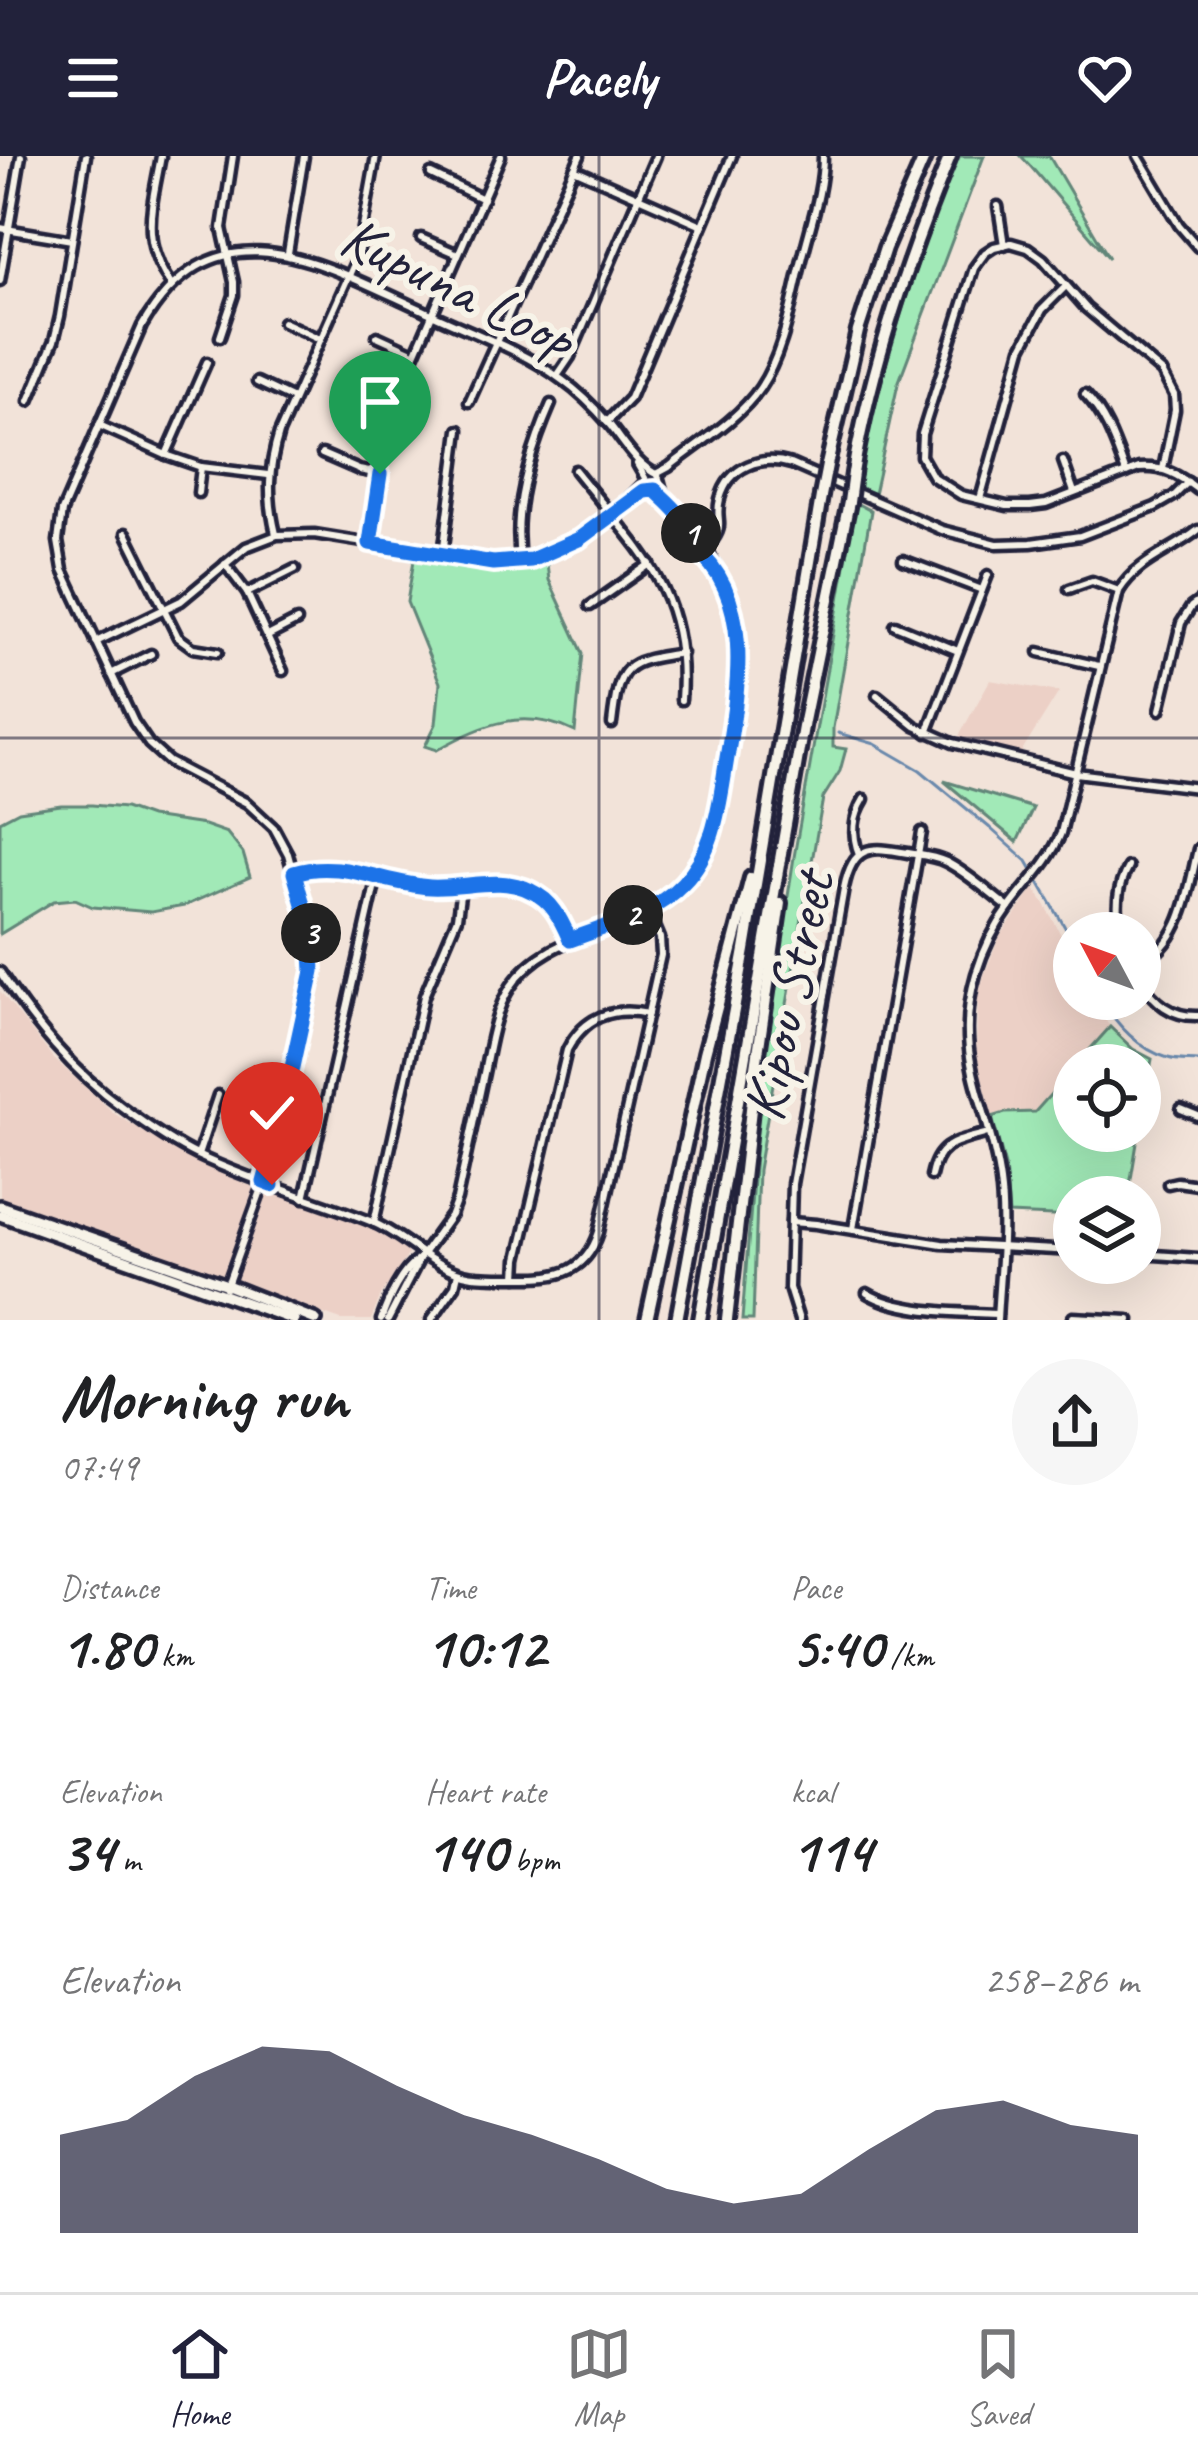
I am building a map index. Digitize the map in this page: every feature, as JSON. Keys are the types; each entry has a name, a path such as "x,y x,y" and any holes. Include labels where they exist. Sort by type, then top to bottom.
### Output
{"highway":[{"path":"677,1320 827,465 858,331 885,248 925,156"},
{"path":"700,1320 804,721 862,423 886,330 950,156"},
{"path":"731,1320 755,1074 794,786"},
{"path":"647,1320 705,1054 770,805"}],"main road":[{"path":"0,1211 316,1320"},
{"path":"225,1290 293,1320"}],"street":[{"path":"0,281 4,229 21,156"},
{"path":"29,400 60,316 86,156"},
{"path":"160,156 150,240 156,261 172,286"},
{"path":"220,338 234,296 222,228 233,156"},
{"path":"288,254 304,156"},
{"path":"277,535 268,475 279,433 362,243 376,156"},
{"path":"370,543 389,414 501,156"},
{"path":"469,402 580,156"},
{"path":"557,376 570,357 656,156"},
{"path":"608,422 630,398 732,156"},
{"path":"96,642 194,592 246,547 277,535 314,534 493,563 521,562 564,548 752,398 767,374 793,296 823,156"},
{"path":"1138,156 1179,225 1198,247"},
{"path":"574,169 702,225"},
{"path":"430,175 483,199"},
{"path":"998,206 1004,244"},
{"path":"4,229 72,240"},
{"path":"422,238 458,254"},
{"path":"1163,469 1178,395 1162,371 1104,325 1035,252 1004,244 986,253 974,268 924,424 922,470 952,491 1006,506 1046,504 1139,468 1163,469 1198,490"},
{"name":"Kupuna Loop","path":"225,1290 277,1136 313,971 311,932 281,839 256,810 178,768 149,744 134,722 69,587 58,541 62,511 152,308 196,269 252,251 288,254 349,277 529,358 557,376 608,422 703,543 733,618 738,651 738,684 717,817 706,851 671,894 648,909 570,940 521,973 496,1017 457,1198 443,1228 400,1279 383,1318"},
{"path":"980,499 1022,348 1035,320 1066,287"},
{"path":"283,322 320,339"},
{"path":"377,336 414,352"},
{"path":"166,455 207,362"},
{"path":"257,382 293,399"},
{"path":"1085,394 1110,429 1126,473"},
{"path":"350,396 389,414"},
{"path":"521,562 518,539 528,466 551,404"},
{"path":"99,425 202,467 268,475"},
{"path":"443,554 459,430"},
{"path":"322,454 380,474"},
{"path":"703,543 719,533 718,504 728,481 747,465 765,460 791,464 942,530 997,544 1080,536 1155,507 1188,482"},
{"path":"1063,461 1074,493"},
{"path":"198,494 202,467"},
{"path":"575,470 614,512 673,606 682,653 681,700"},
{"path":"867,1293 878,1300 997,1317 1000,1178 971,1072 971,994 995,929 1042,867 1061,833 1119,592 1138,567 1198,530"},
{"path":"127,533 175,633 193,648 218,652"},
{"path":"903,560 982,590"},
{"path":"225,564 247,592 283,670"},
{"path":"590,606 650,564"},
{"path":"247,592 295,569"},
{"path":"927,733 988,574"},
{"path":"1069,589 1092,581 1119,592"},
{"path":"1160,710 1181,623 1198,602"},
{"path":"268,636 297,621"},
{"path":"895,625 958,651"},
{"path":"1039,652 1099,666"},
{"path":"613,724 617,687 624,672 642,659 682,653"},
{"path":"111,674 152,654"},
{"path":"877,695 927,733 953,742 1076,773 1198,788"},
{"path":"859,854 853,832 864,799"},
{"path":"853,1229 922,832"},
{"name":"Kipou Street","path":"799,1320 789,1288 792,1184 850,865 873,848 948,863 1009,908"},
{"path":"1161,949 1178,926 1198,849"},
{"path":"294,873 327,867 427,887 498,883 528,889 553,907 570,940"},
{"path":"1118,912 1119,882 1128,867"},
{"path":"304,1198 377,876"},
{"path":"374,1223 424,996 458,918 460,888"},
{"path":"0,972 61,1054 86,1078 136,1117 198,1155 374,1223 398,1235 422,1256 458,1273 551,1277 582,1262 596,1240 662,946 648,909"},
{"path":"1161,1005 1171,1012 1198,1016"},
{"path":"517,1277 564,1059 576,1034 598,1017 626,1010 648,1014"},
{"path":"198,1155 218,1095"},
{"path":"1180,1109 1198,1116"},
{"path":"931,1176 937,1155 948,1145 988,1133"},
{"path":"1168,1184 1198,1186"},
{"path":"790,1222 920,1242 1053,1250"},
{"path":"1161,1255 1198,1258"},
{"path":"431,1320 455,1286 458,1273"},
{"path":"1073,1317 1130,1320"}],"shaded area":[{"path":"990,680 1059,692 1021,753 958,738"},
{"path":"1034,888 1053,919 1053,1020 1106,1020 1110,1027 1095,1044 1053,1044 1053,1092 1035,1112 992,1117 976,1053 978,998 999,938"},
{"path":"0,991 54,1059 115,1114 189,1159 376,1229 406,1248 408,1255 381,1295 371,1320 341,1320 0,1199"}],"green space":[{"path":"957,156 984,156 898,384 874,494 857,487 876,402"},
{"path":"1021,156 1049,156 1109,258 1032,168"},
{"path":"856,503 871,511 833,728 833,747 846,749 840,771 823,798 758,1170 753,1320 742,1320 762,1066"},
{"path":"414,560 510,569 547,564 549,580 583,653 575,732 521,720 487,726 437,750 425,746 436,724 440,683 407,602"},
{"path":"944,781 1033,808 1017,842"},
{"path":"61,805 125,808 227,833 243,853 250,877 184,906 151,912 93,907 75,899 54,901 0,934 0,821 19,811"},
{"path":"1110,1027 1128,1044 1095,1044"},
{"path":"1053,1092 1053,1152 1136,1152 1132,1176 1053,1176 1053,1216 1009,1214 1005,1166 992,1117 1035,1112"}],"waterway":[{"path":"838,733 875,744 920,770 1027,861 1056,912"},
{"path":"1116,1020 1158,1054 1198,1061"}],"route":[{"path":"272,1185 264,1182 314,957 294,873 327,867 427,887 518,885 553,907 570,940 656,904 696,867 717,817 734,717 738,651 728,600 708,561 694,548 687,524 655,490 648,488 564,548 531,560 493,563 370,543 380,474"}]}
